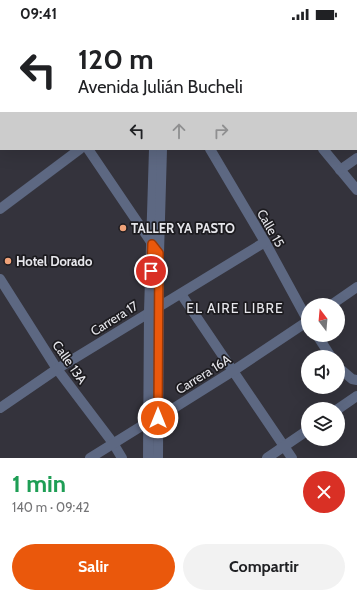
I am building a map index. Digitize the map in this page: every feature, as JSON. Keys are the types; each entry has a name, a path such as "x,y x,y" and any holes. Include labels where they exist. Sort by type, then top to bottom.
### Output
{"street":[{"path":"0,209 79,150"},
{"path":"89,150 159,253"},
{"path":"154,150 152,244 158,458"},
{"path":"148,458 148,422 154,309 159,253 162,150"},
{"name":"Calle 15","path":"211,150 265,242 301,308"},
{"path":"324,150 357,190"},
{"path":"340,170 357,158"},
{"name":"Carrera 17","path":"0,408 57,368 265,242"},
{"name":"Calle 13A","path":"0,279 57,368 113,443 122,458"},
{"path":"341,298 357,287"},
{"path":"181,294 292,458"},
{"name":"Carrera 16A","path":"90,458 233,371 301,326"},
{"path":"345,374 352,379 357,380"},
{"path":"345,404 357,396"},
{"path":"267,458 301,435"}],"place":[{"name":"TALLER YA PASTO","path":"123,228"},
{"name":"Hotel Dorado","path":"8,261"}],"district":[{"name":"EL AIRE LIBRE","path":"235,308"}],"route":[{"path":"151,271 152,244 159,253 158,418"}]}
